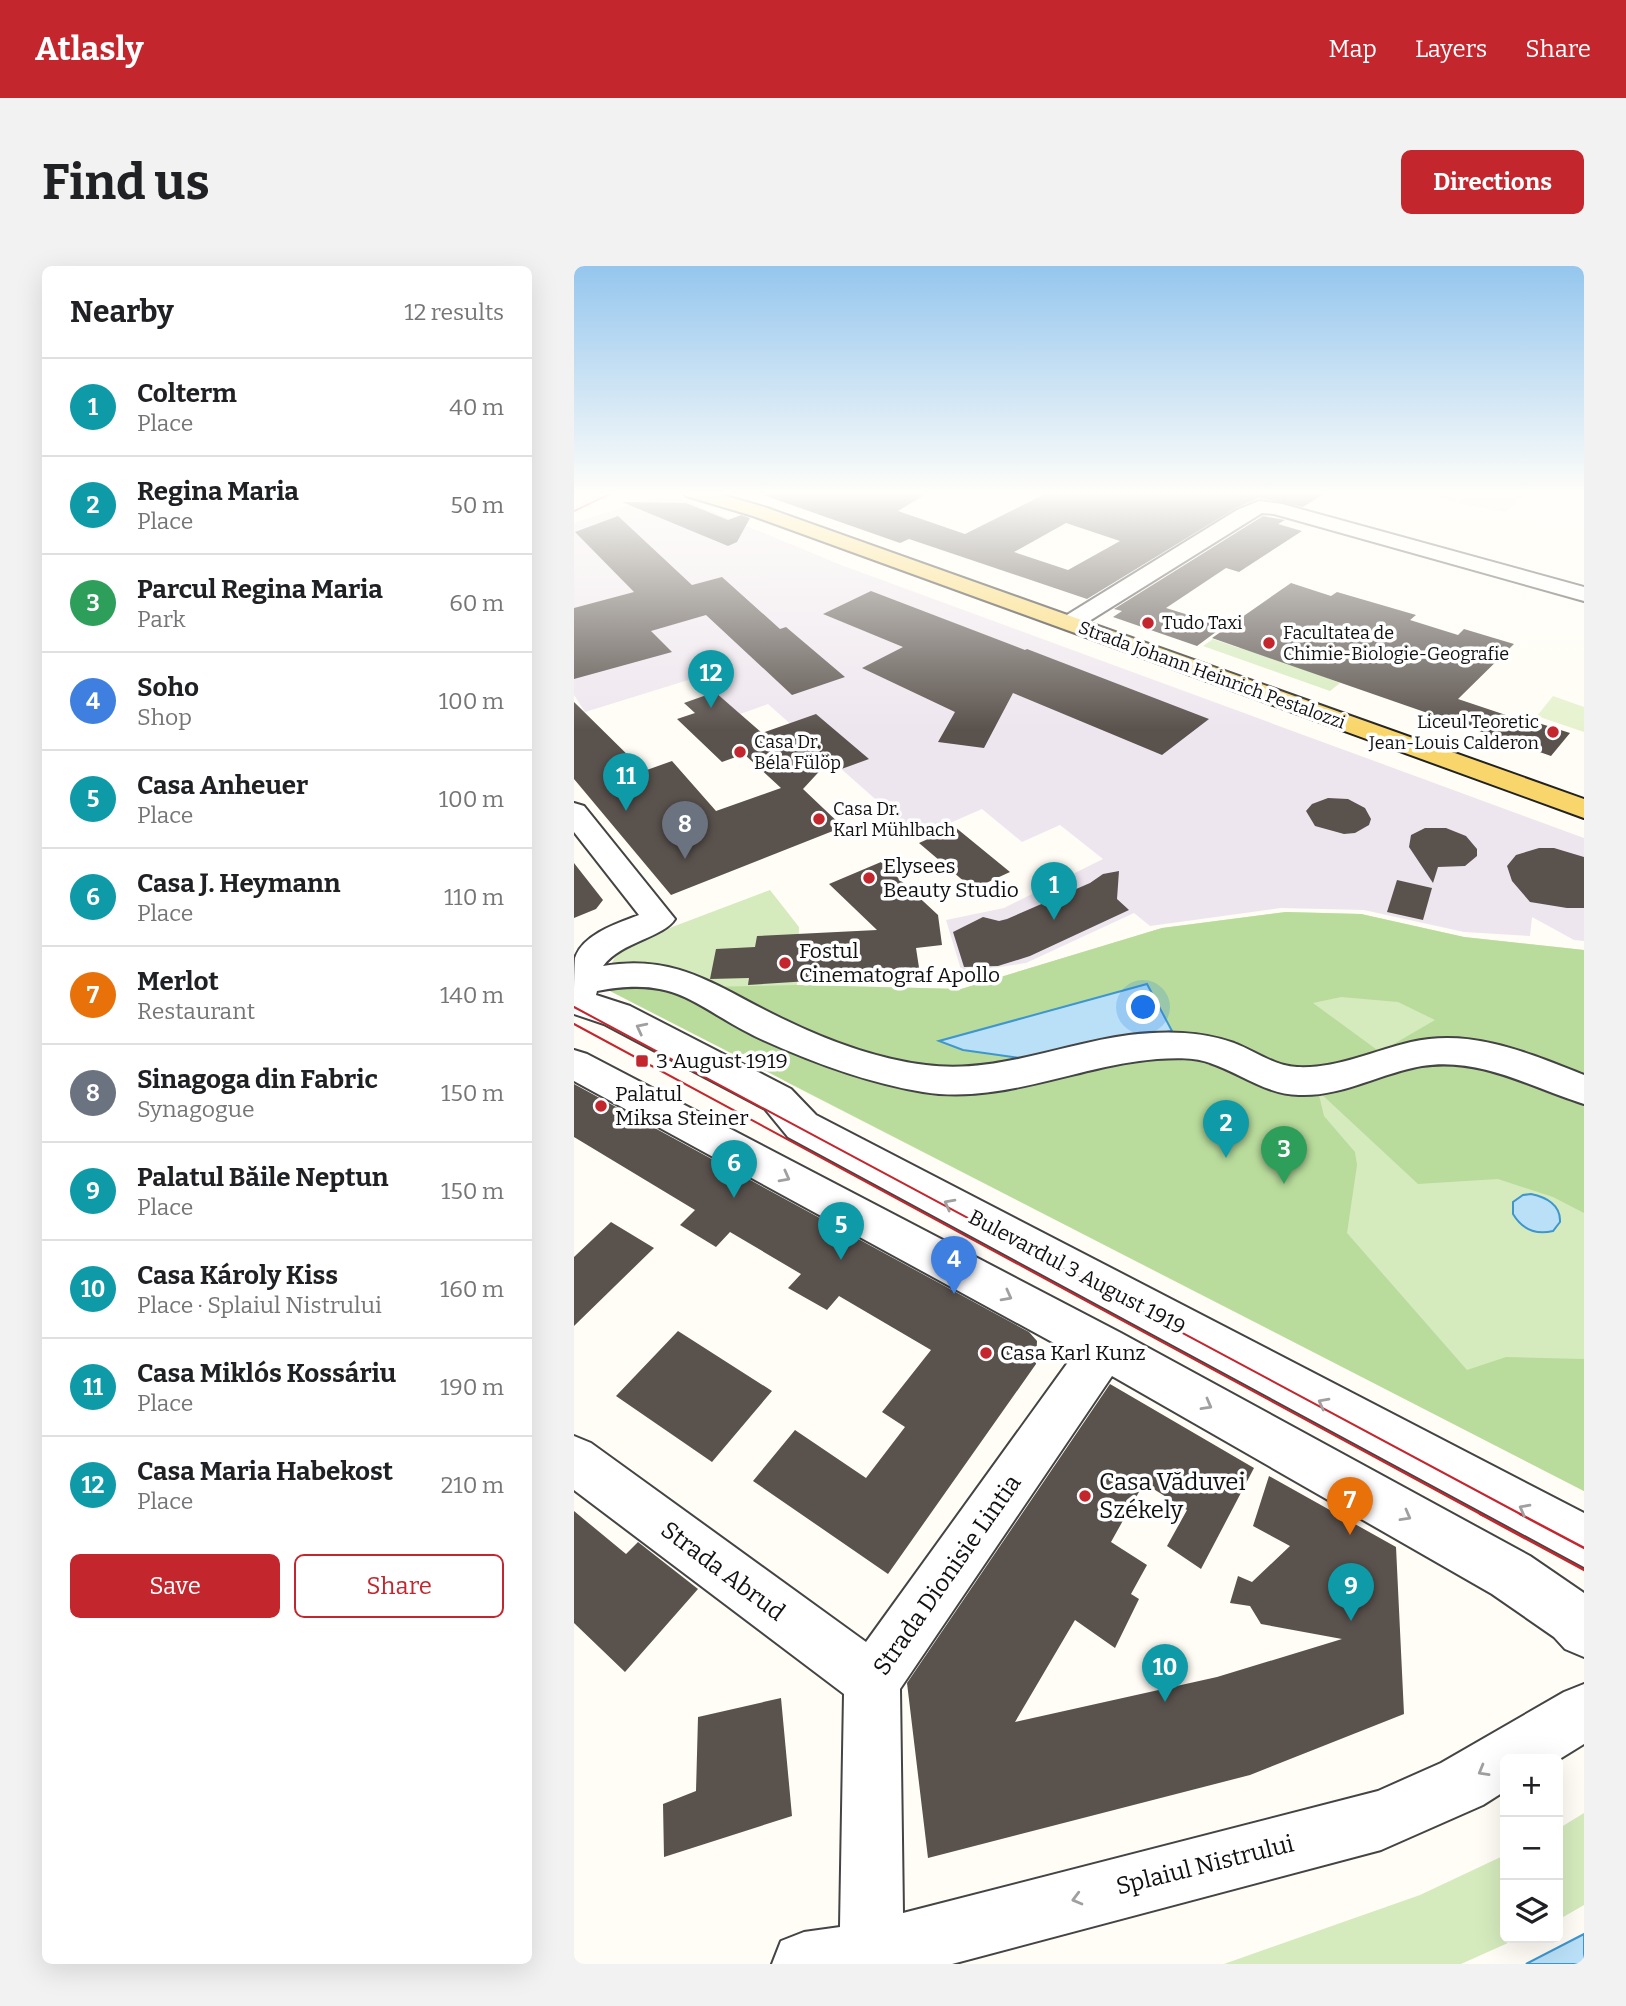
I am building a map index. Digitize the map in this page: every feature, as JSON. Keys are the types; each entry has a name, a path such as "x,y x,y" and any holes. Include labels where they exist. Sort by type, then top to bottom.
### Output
{"main road":[{"name":"Strada Johann Heinrich Pestalozzi","path":"924,571 1584,809"}],"street":[{"path":"1070,624 1152,571"},
{"path":"1502,571 1584,594"},
{"path":"574,812 659,919 611,938 579,985"},
{"path":"579,985 647,974 676,980 702,988 772,1029 842,1057 889,1071 930,1079 978,1079 1116,1051 1157,1046 1210,1049 1267,1076 1299,1081 1319,1079 1421,1054 1453,1050 1494,1055 1584,1090"},
{"name":"Bulevardul 3 August 1919","path":"579,985 617,1015 778,1099 802,1126 1584,1541"},
{"path":"574,1063 1105,1348 1511,1575 1573,1618 1584,1629"},
{"name":"Strada Dionisie Lintia","path":"872,1954 872,1681 1105,1348"},
{"name":"Strada Abrud","path":"574,1460 872,1681"},
{"name":"Splaiul Nistrului","path":"804,1964 872,1954 1118,1887 1381,1820 1462,1784 1584,1712"}],"shaded area":[{"path":"574,571 858,571 1584,838 1584,941 1574,940 1532,917 1530,936 1464,932 1364,910 1281,908 1150,926 1134,913 1026,963 962,973 946,920 1004,908 1103,859 1060,825 1022,842 982,809 918,837 768,704 740,714 698,677 585,712 574,695"}],"green space":[{"path":"1213,639 1239,648 1245,645 1340,683 1330,691 1203,646"},
{"path":"1553,696 1584,707 1584,732 1537,716"},
{"path":"770,890 799,927 797,985 961,989 1162,928 1286,912 1361,914 1464,937 1584,950 1584,1491 792,1085 602,979 622,946"},
{"path":"1286,912 1361,914 1464,937 1584,950 1584,1213 1553,1197 1498,1179 1418,1184 1318,1091 1324,1116 1355,1152 1357,1165 1347,1233 1467,1370 1506,1357 1584,1359 1584,1491 604,988 647,968 705,987 797,985 961,989 1162,928","holes":["1341,997 1398,1002 1435,1020 1380,1052 1313,1003"]},
{"path":"1584,1813 1584,1905 1563,1917 1563,1880 1563,1826"},
{"path":"1500,1857 1500,1943 1508,1943 1461,1964 1224,1964 1420,1895"}],"water":[{"path":"1147,984 1172,1031 1027,1059 963,1050 939,1041"},
{"path":"1531,1194 1547,1200 1558,1211 1560,1222 1553,1231 1530,1230 1513,1214 1513,1202 1523,1195"},
{"path":"1584,1934 1584,1964 1526,1964"}],"building":[{"path":"614,571 677,571 692,585 722,577 780,629 786,627 845,677 792,695 706,615 651,631 672,652 574,679 574,608 634,592"},
{"path":"1005,571 1132,571 1087,599"},
{"path":"1174,571 1221,571 1166,608 1224,626 1197,646 1113,617 1122,611 1114,609"},
{"path":"1291,583 1331,596 1337,592 1416,615 1410,620 1458,635 1464,629 1514,644 1458,699 1570,733 1551,756 1212,638"},
{"path":"871,591 1209,719 1162,755 1013,693 984,748 938,742 955,712 862,668 903,647 823,614"},
{"path":"715,692 762,733 816,714 869,759 836,771 827,763 803,789 843,827 671,895 574,779 574,702 644,771 672,761 716,811 781,788 744,754 722,762 677,719 695,713 684,703"},
{"path":"1328,798 1348,799 1365,808 1371,819 1369,825 1355,833 1344,834 1315,826 1306,811 1312,804"},
{"path":"955,827 1010,872 973,889 919,843"},
{"path":"1425,828 1446,828 1466,836 1477,849 1477,856 1465,866 1438,867 1433,883 1409,847 1411,835"},
{"path":"1539,848 1554,848 1584,857 1584,908 1530,902 1512,881 1507,866 1516,855"},
{"path":"881,862 938,915 942,945 916,948 920,974 748,985 749,978 710,979 716,949 755,947 757,936 877,930 829,884"},
{"path":"574,863 603,900 596,909 574,918"},
{"path":"1119,871 1117,899 1129,910 1030,956 998,966 964,967 953,932 983,917 999,921 1007,919 1090,883 1103,874"},
{"path":"1397,880 1432,888 1423,920 1387,912"},
{"path":"574,1084 1029,1332 1037,1341 1036,1364 888,1574 753,1481 795,1430 866,1478 905,1427 882,1412 931,1350 839,1296 827,1310 788,1288 801,1274 730,1232 716,1247 680,1225 695,1210 574,1137"},
{"path":"611,1222 654,1248 574,1326 574,1257"},
{"path":"678,1331 772,1391 712,1462 616,1396"},
{"path":"1110,1384 1254,1468 1201,1569 1167,1546 1187,1510 1144,1483 1111,1542 1147,1565 1131,1594 1139,1599 1115,1648 1075,1620 1015,1722 1217,1677 1342,1639 1261,1624 1250,1606 1230,1603 1238,1576 1252,1582 1290,1546 1253,1526 1269,1476 1396,1547 1404,1714 1250,1775 928,1858 907,1683"},
{"path":"574,1511 626,1554 638,1542 698,1589 625,1672 574,1623"},
{"path":"781,1698 792,1816 664,1857 663,1804 696,1791 698,1717"}],"tram line":[{"path":"574,1007 1524,1516"},
{"path":"574,1024 1484,1516"},
{"path":"1480,1514 1584,1570"},
{"path":"1520,1514 1584,1548"}],"place":[{"name":"Tudo Taxi","path":"1148,623"},
{"name":"Facultatea de Chimie-Biologie-Geografie","path":"1269,643"},
{"name":"Casa Maria Habekost","path":"711,708"},
{"name":"Liceul Teoretic Jean-Louis Calderon","path":"1553,732"},
{"name":"Casa Dr. Béla Fülöp","path":"740,752"},
{"name":"Casa Miklós Kossáriu","path":"626,811"},
{"name":"Casa Dr. Karl Mühlbach","path":"819,819"},
{"name":"Sinagoga din Fabric","path":"685,859"},
{"name":"Elysees Beauty Studio","path":"869,878"},
{"name":"Colterm","path":"1054,920"},
{"name":"Fostul Cinematograf Apollo","path":"785,963"},
{"name":"3 August 1919","path":"642,1061"},
{"name":"Palatul Miksa Steiner","path":"601,1106"},
{"name":"Regina Maria","path":"1226,1158"},
{"name":"Parcul Regina Maria","path":"1284,1184"},
{"name":"Casa J. Heymann","path":"734,1198"},
{"name":"Casa Anheuer","path":"841,1260"},
{"name":"Soho","path":"954,1294"},
{"name":"Casa Karl Kunz","path":"986,1353"},
{"name":"Casa Văduvei Székely","path":"1085,1496"},
{"name":"Merlot","path":"1350,1535"},
{"name":"Palatul Băile Neptun","path":"1351,1621"},
{"name":"Casa Károly Kiss","path":"1165,1702"}]}
